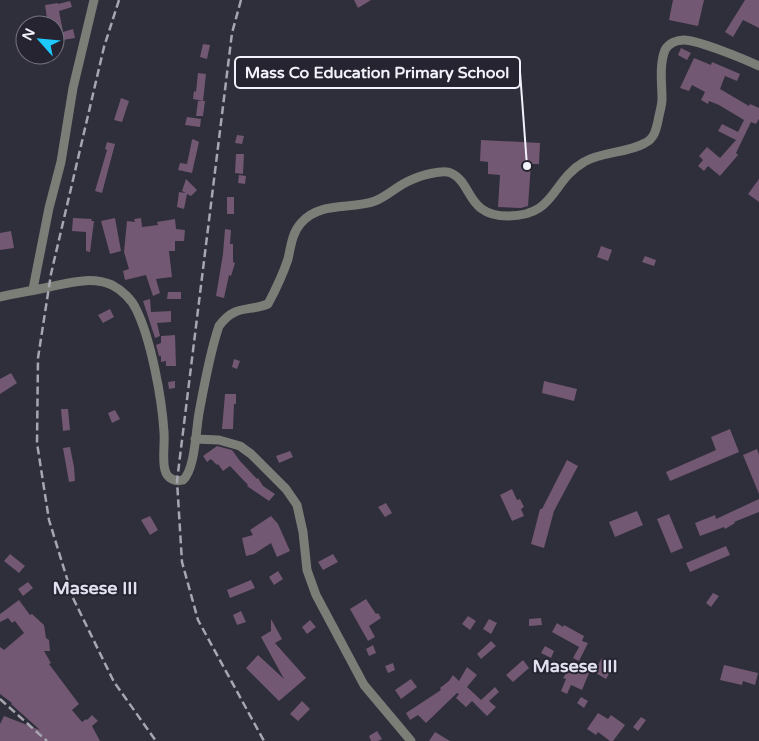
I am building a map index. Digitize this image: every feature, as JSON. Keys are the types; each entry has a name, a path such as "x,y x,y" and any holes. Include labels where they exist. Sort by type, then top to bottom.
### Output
{"street":[{"path":"33,289 49,208 61,162 73,88 94,0"},
{"path":"0,297 81,281 97,281 114,286 127,296 136,309 151,356 164,431 165,469 168,476 180,481 186,477 190,467 199,414 219,326 225,318 238,310 268,304 280,280 294,235 301,223 314,212 376,201 410,180 443,170 452,173 461,181 471,199 479,207 490,213 506,216 537,210 548,201 572,171 585,161 647,143 654,134 662,101 662,63 666,49 672,42 685,40 697,43 759,66"},
{"path":"196,439 219,440 240,446 251,454 286,489 297,506 306,570 316,595 364,685 411,741"}],"building":[{"path":"354,0 371,0 358,8"},
{"path":"673,0 704,0 698,26 669,20"},
{"path":"745,0 759,0 759,28 743,20 733,37 725,32"},
{"path":"70,1 72,7 59,11 60,15 46,15 45,5"},
{"path":"73,29 75,38 65,40 65,31"},
{"path":"203,44 210,45 207,59 200,57"},
{"path":"681,48 691,53 687,60 678,55"},
{"path":"694,58 711,65 712,62 740,74 737,81 725,76 720,89 749,106 750,104 759,108 759,119 756,124 751,122 736,153 738,155 720,176 708,166 704,171 698,166 703,160 699,156 707,147 720,158 736,140 718,131 722,124 738,132 744,120 719,105 709,101 708,104 701,100 705,92 692,85 689,91 680,88"},
{"path":"198,73 206,74 203,101 193,99 194,91 196,92"},
{"path":"121,98 129,101 122,122 114,120"},
{"path":"198,101 205,101 203,116 196,116"},
{"path":"187,117 201,119 200,127 185,125"},
{"path":"237,135 244,136 242,144 235,143"},
{"path":"193,139 199,142 192,173 178,170 180,163 187,164"},
{"path":"481,140 540,143 539,164 531,164 528,206 521,208 498,207 500,175 488,174 488,162 480,161"},
{"path":"107,142 115,144 102,193 95,191 107,150 105,149"},
{"path":"236,154 244,154 243,174 235,173"},
{"path":"239,175 246,176 245,184 238,183"},
{"path":"186,179 197,190 191,196 187,194 184,209 177,207 179,192 186,193 182,191"},
{"path":"759,179 759,202 748,194"},
{"path":"227,197 234,197 234,214 227,214"},
{"path":"73,218 92,219 91,221 94,221 90,252 86,251 86,232 72,231"},
{"path":"115,218 121,251 110,254 101,221"},
{"path":"141,218 142,227 158,225 157,222 175,219 176,229 185,230 184,241 175,241 175,251 169,251 172,277 156,279 160,293 153,296 146,275 125,280 123,271 129,269 124,252 127,221 135,222 134,219"},
{"path":"225,229 231,230 230,244 233,244 233,262 235,263 231,276 229,275 224,298 216,296"},
{"path":"11,231 14,248 0,250 0,233"},
{"path":"601,246 612,250 608,261 597,257"},
{"path":"645,256 656,260 654,266 642,262"},
{"path":"168,292 181,292 181,299 167,299"},
{"path":"150,299 151,312 171,311 171,322 157,323 160,336 155,338 143,301"},
{"path":"110,309 114,317 103,323 98,315"},
{"path":"175,335 176,366 166,366 166,361 161,362 161,356 159,356 156,345 161,343 161,336"},
{"path":"234,359 240,361 237,369 232,367"},
{"path":"11,373 17,383 0,394 0,379"},
{"path":"175,381 175,388 169,389 168,382"},
{"path":"544,381 577,389 574,401 542,393"},
{"path":"225,394 236,394 233,429 222,429"},
{"path":"61,409 68,409 70,430 63,431"},
{"path":"115,410 120,419 112,423 108,413"},
{"path":"730,429 739,452 670,481 666,472 716,450 711,437"},
{"path":"217,446 232,450 263,486 275,494 269,501 247,486 230,466 223,471 211,459 207,462 203,456"},
{"path":"70,447 75,481 69,482 63,448"},
{"path":"757,449 759,455 759,494 743,455"},
{"path":"290,451 293,457 279,463 276,456"},
{"path":"567,460 578,466 554,511 544,548 531,544 540,509 542,509"},
{"path":"512,489 517,500 520,499 524,507 521,509 524,516 512,521 500,495"},
{"path":"759,499 759,512 734,522 725,529 724,527 700,536 695,523 715,515 716,519"},
{"path":"386,503 392,513 385,517 378,507"},
{"path":"637,511 643,525 615,537 609,522"},
{"path":"669,514 683,548 671,553 657,519"},
{"path":"150,516 158,530 150,535 141,520"},
{"path":"271,516 278,524 290,551 277,557 271,543 254,554 246,556 242,538 253,535 250,530"},
{"path":"726,546 730,555 690,572 686,563"},
{"path":"10,554 25,566 19,573 4,561"},
{"path":"333,554 338,562 323,570 318,562"},
{"path":"278,571 283,579 274,585 269,577"},
{"path":"251,580 255,588 230,598 227,590"},
{"path":"28,582 33,588 23,596 18,589"},
{"path":"713,593 719,596 711,607 706,603"},
{"path":"366,599 381,618 369,626 375,637 368,641 350,609"},
{"path":"19,600 30,615 32,614 44,625 50,651 44,651 51,663 49,664 79,704 72,710 82,722 92,715 98,721 92,726 100,741 0,741 0,724 4,716 40,730 0,694 0,647 4,650 24,633 15,621 12,623 8,618 0,622 0,614"},
{"path":"241,611 246,622 237,625 233,615"},
{"path":"468,616 476,621 470,630 462,624"},
{"path":"541,618 542,625 529,626 529,619"},
{"path":"271,619 282,639 275,643 306,678 279,701 246,668 258,655 284,679 261,637 271,631"},
{"path":"489,619 497,623 491,634 483,629"},
{"path":"310,620 316,627 307,634 302,627"},
{"path":"557,623 584,636 582,641 588,643 579,661 573,658 579,647 552,632"},
{"path":"491,641 496,646 481,659 477,654"},
{"path":"373,645 376,653 369,656 366,649"},
{"path":"545,646 554,651 551,658 541,653"},
{"path":"602,658 614,665 606,679 594,672"},
{"path":"523,660 529,668 513,682 506,675"},
{"path":"574,661 591,668 582,690 571,685 567,694 561,691 566,679 563,678"},
{"path":"393,663 395,670 388,673 385,666"},
{"path":"724,665 758,673 755,685 743,681 742,685 720,680"},
{"path":"467,667 477,675 467,687 481,700 495,687 499,692 489,701 496,707 487,716 472,701 466,707 456,698 459,694 457,693 426,723 418,715 410,720 406,713 441,690 440,688 453,675 459,681"},
{"path":"411,679 417,687 401,699 395,690"},
{"path":"581,697 588,701 584,708 577,703"},
{"path":"302,701 310,709 298,721 290,714"},
{"path":"598,713 608,719 611,715 625,725 613,741 610,741 598,732 596,735 587,729"},
{"path":"641,717 646,720 638,731 633,727"},
{"path":"377,731 382,739 371,741 369,736"},
{"path":"435,732 450,741 429,741"}],"railway":[{"path":"119,0 104,47 51,274 38,358 37,443 49,520 73,598 114,682 156,741"},
{"path":"241,0 232,33 177,481 182,562 198,620 264,741"},
{"path":"0,699 47,741"}],"place":[{"name":"Mass Co Education Primary School","path":"527,166"}],"district":[{"name":"Masese III","path":"95,588"},
{"name":"Masese III","path":"575,666"}]}
